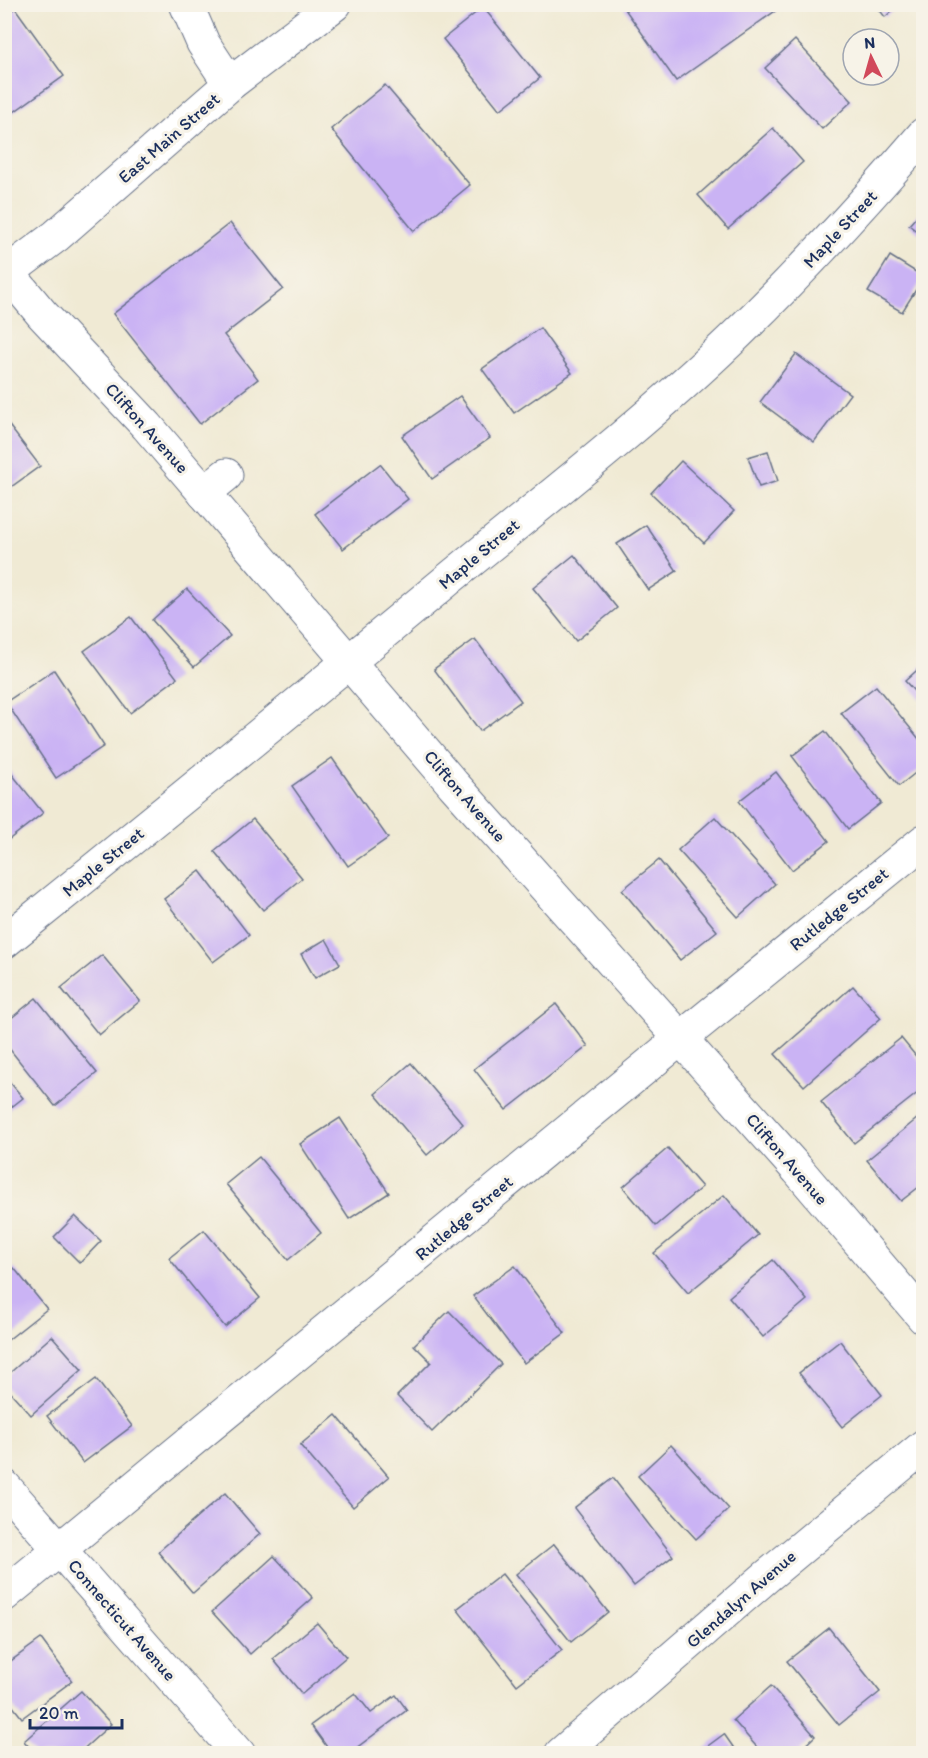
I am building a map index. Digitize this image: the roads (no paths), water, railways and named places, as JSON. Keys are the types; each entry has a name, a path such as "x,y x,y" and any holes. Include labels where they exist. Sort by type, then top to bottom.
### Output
{"street":[{"path":"186,4 203,43 230,84"},
{"name":"East Main Street","path":"6,274 56,236 230,84 336,4"},
{"name":"Maple Street","path":"4,942 349,662 653,410 729,343 800,272 924,134"},
{"name":"Clifton Avenue","path":"6,274 147,426 215,484 349,662 453,784 798,1170 924,1318"},
{"name":"Rutledge Street","path":"4,1596 924,841"},
{"name":"Glendalyn Avenue","path":"561,1754 765,1577 924,1446"},
{"name":"Connecticut Avenue","path":"4,1486 239,1754"}]}
